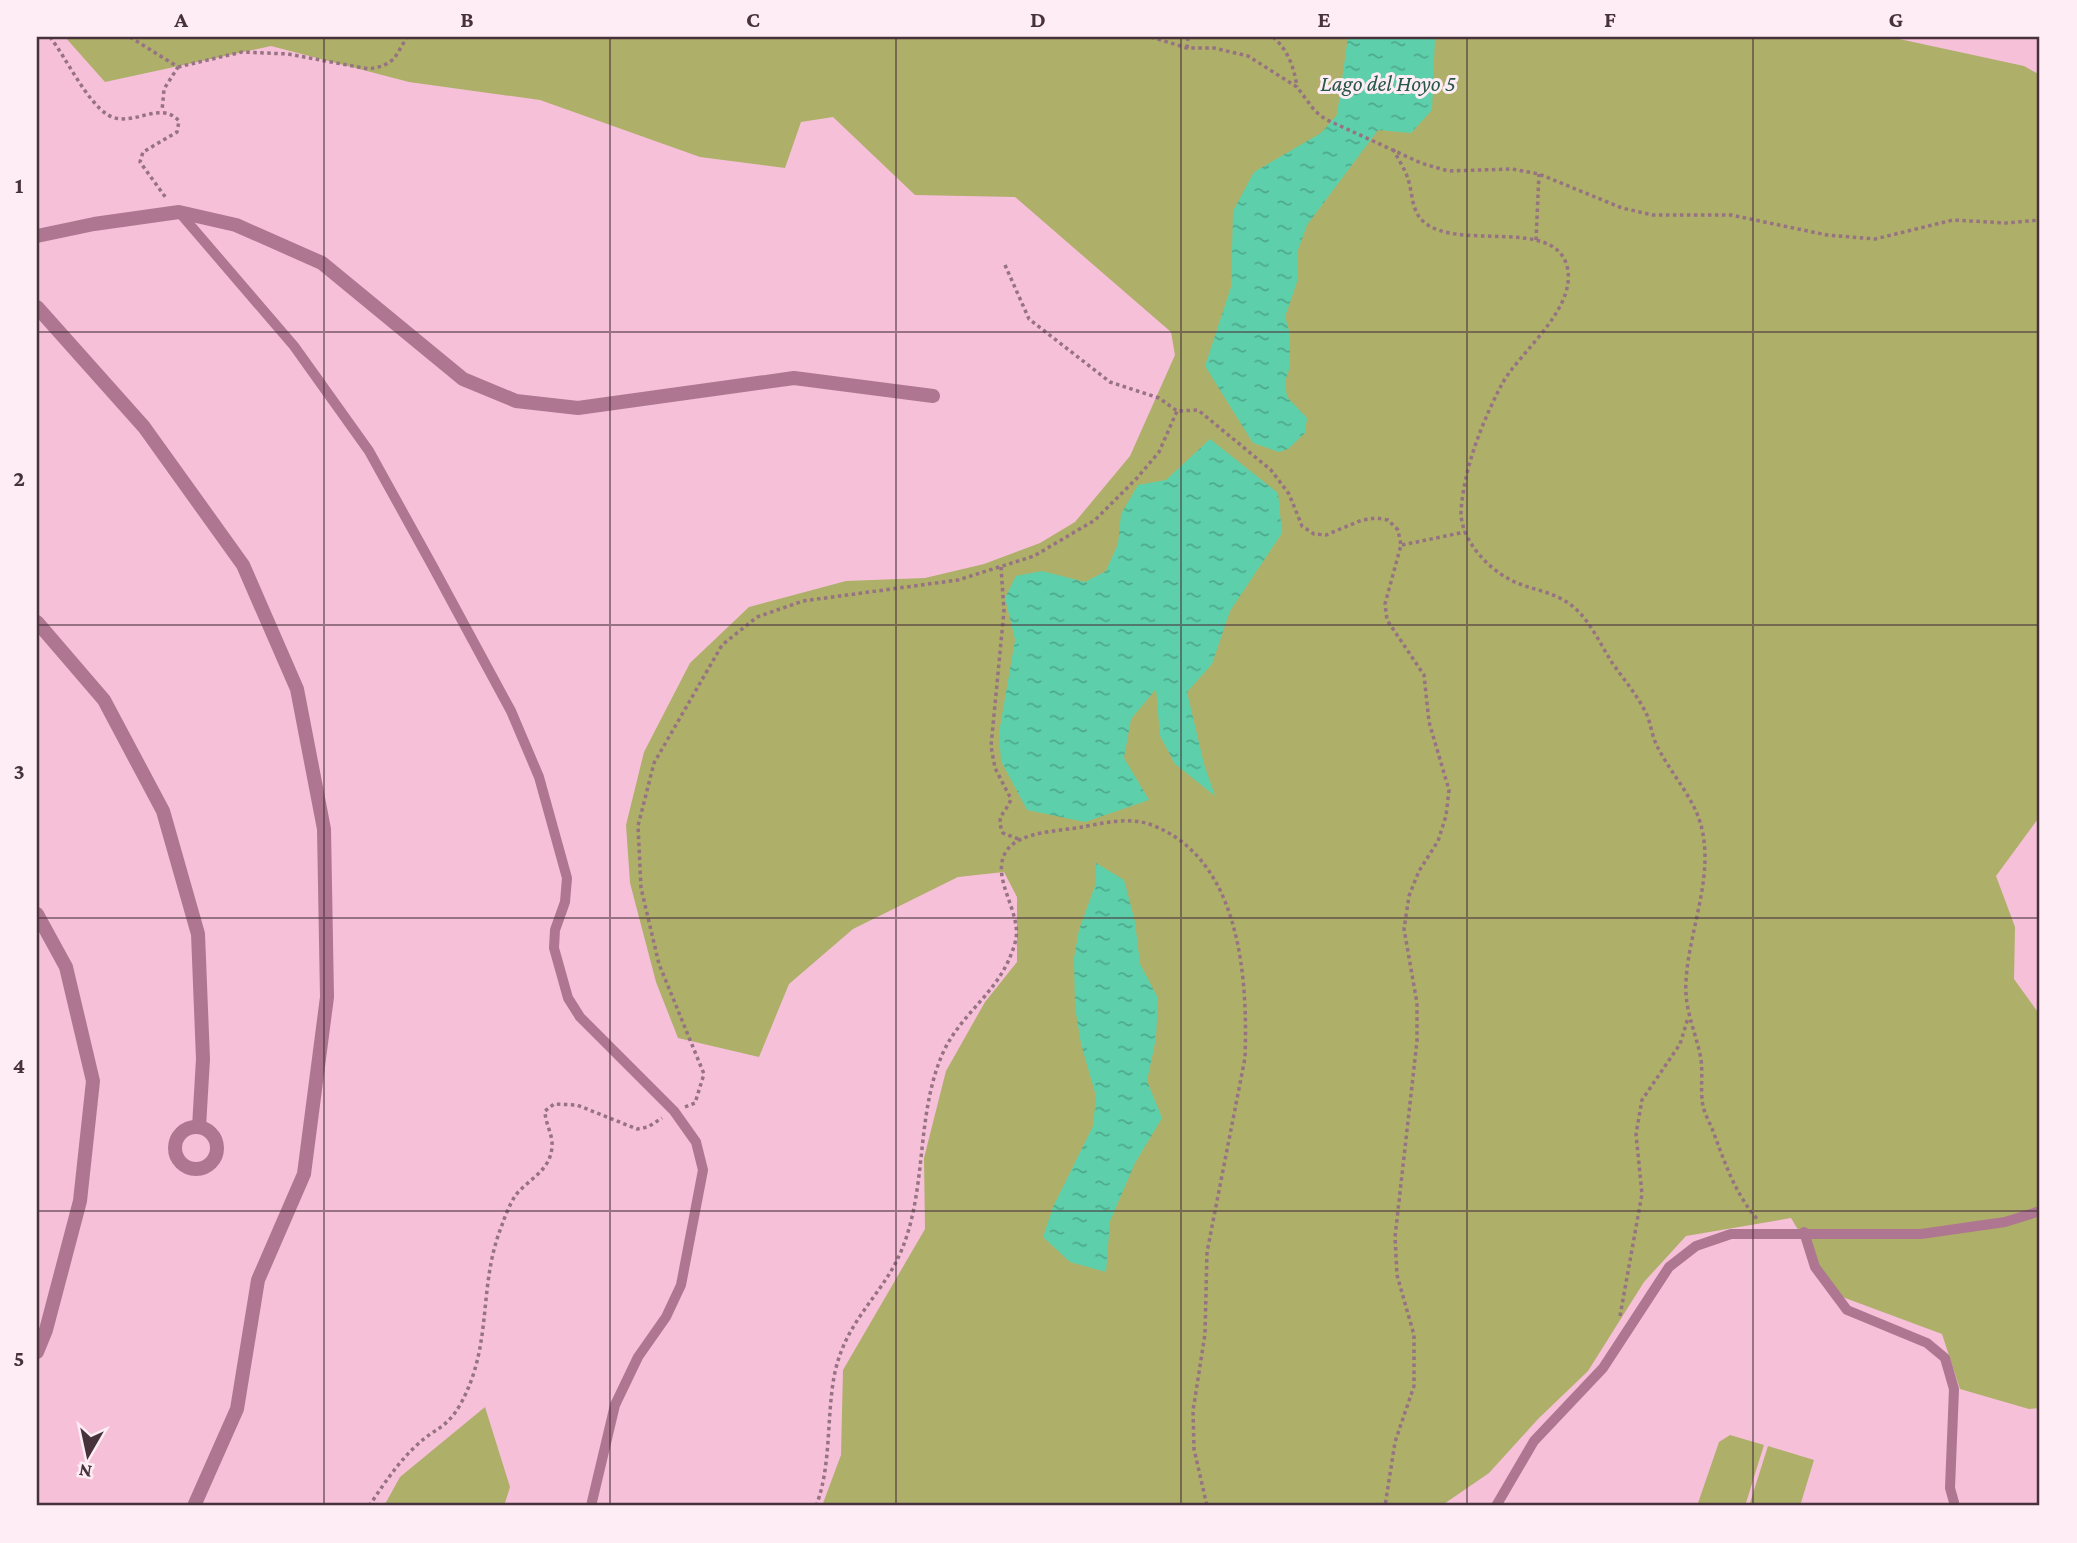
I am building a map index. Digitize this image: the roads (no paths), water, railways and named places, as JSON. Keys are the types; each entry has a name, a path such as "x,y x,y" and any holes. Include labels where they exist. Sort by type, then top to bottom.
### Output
{"street":[{"path":"37,236 94,224 180,212 236,225 322,263 463,379 516,401 578,408 794,378 933,396"},
{"path":"37,307 144,427 243,565 297,689 324,829 327,997 304,1174 258,1280 237,1409 194,1506"},
{"path":"37,622 104,700 163,811 198,934 203,1059 199,1127"},
{"path":"37,914 66,967 93,1081 80,1201 46,1330 37,1352"}],"lane":[{"path":"180,212 295,346 369,451 511,711 539,776 567,878 565,902 555,930 554,948 568,998 580,1017 674,1111 696,1142 703,1170 699,1203 681,1285 666,1317 638,1357 615,1405 591,1506"},
{"path":"1496,1506 1534,1441 1603,1368 1669,1266 1696,1246 1731,1234 1921,1234 2005,1222 2040,1211"},
{"path":"1804,1232 1815,1268 1847,1310 1927,1343 1945,1358 1954,1389 1950,1488 1955,1506"}],"water":[{"name":"Lago del Hoyo 5","path":"1348,37 1435,37 1432,110 1411,133 1378,130 1307,225 1298,250 1298,279 1285,317 1290,334 1290,366 1285,382 1287,397 1307,418 1305,433 1288,449 1279,452 1253,443 1205,366 1231,287 1233,211 1254,172 1321,133 1337,115"},
{"path":"1210,439 1278,493 1282,533 1230,611 1212,664 1187,692 1204,764 1215,796 1175,764 1160,736 1156,689 1131,719 1124,758 1149,800 1085,822 1027,810 1001,761 999,733 1015,640 1005,598 1016,576 1042,571 1085,582 1106,571 1118,544 1121,514 1138,485 1166,480"},
{"path":"1096,863 1124,880 1135,922 1140,964 1158,998 1156,1038 1147,1081 1162,1118 1135,1163 1110,1221 1106,1272 1070,1262 1043,1237 1053,1207 1093,1126 1096,1096 1081,1044 1075,1007 1074,958 1079,930 1096,883"}]}
